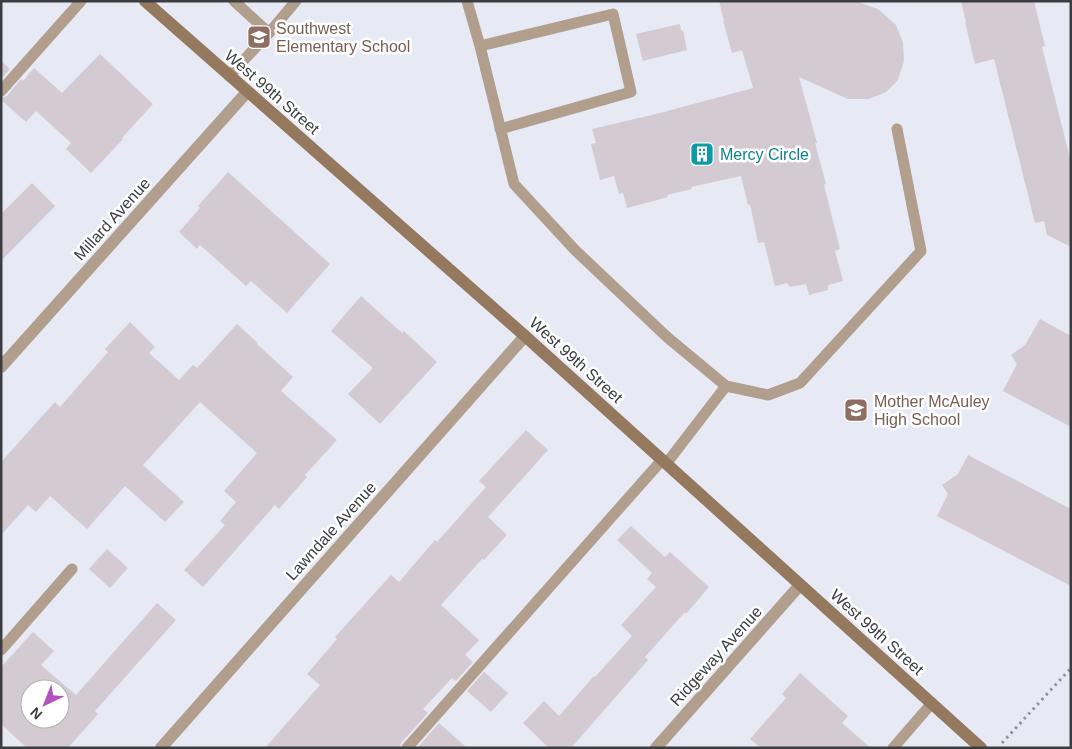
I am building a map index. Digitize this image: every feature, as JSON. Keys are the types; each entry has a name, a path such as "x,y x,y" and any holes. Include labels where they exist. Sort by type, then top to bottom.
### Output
{"street":[{"name":"West 99th Street","path":"145,1 525,336 981,748"},
{"name":"Millard Avenue","path":"1,367 247,92"},
{"name":"Lawndale Avenue","path":"161,748 525,336"},
{"name":"Ridgeway Avenue","path":"656,748 800,585"}],"lane":[{"path":"1,90 81,1"},
{"path":"234,1 269,33"},
{"path":"229,76 296,1"},
{"path":"467,1 514,184 575,250 667,337 726,386 768,395 800,383 921,251 897,129"},
{"path":"480,46 613,14 631,92 500,129"},
{"path":"407,748 664,462 726,386"},
{"path":"1,650 72,569"},
{"path":"893,748 932,703"}],"path":[{"path":"1002,743 1071,668"}],"building":[{"name":"Mercy Circle","path":"719,1 855,1 878,9 896,25 903,43 904,61 898,80 886,92 869,99 848,99 799,77 817,143 815,143 826,184 824,185 840,249 835,251 843,281 828,285 828,290 809,295 806,284 790,287 787,283 775,286 764,242 758,243 750,204 748,205 741,176 691,187 692,189 667,195 668,197 627,208 623,193 619,194 614,176 600,180 591,144 596,143 592,129 753,88 742,50 732,53"},
{"path":"961,1 1034,1 1045,46 1042,47 1071,162 1071,247 1047,235 1044,221 1035,223 994,59 975,64"},
{"path":"680,24 687,50 643,61 636,34"},
{"path":"100,54 153,104 91,173 66,149 71,143 36,111 26,122 1,98 7,96 21,79 23,81 34,68 62,93"},
{"path":"1,61 10,69 1,79"},
{"path":"228,172 330,264 287,313 251,281 246,286 200,245 197,249 179,232 200,208 198,206"},
{"path":"32,183 55,206 1,261 1,214"},
{"path":"361,296 402,333 404,331 437,362 380,424 348,394 373,368 331,331"},
{"path":"1040,319 1071,336 1071,427 1003,391 1017,364 1011,355 1025,345"},
{"path":"130,322 155,347 149,353 179,380 193,365 197,368 237,324 293,377 281,391 337,440 305,475 307,477 279,509 275,505 203,587 184,570 225,525 220,521 236,502 224,491 257,453 200,402 143,465 184,502 165,522 125,486 87,529 50,496 36,512 28,505 1,535 1,462 55,402 60,407 108,352 105,349"},
{"path":"526,430 548,450 488,517 507,535 484,560 482,559 441,605 479,640 465,655 473,662 456,681 452,678 423,709 428,713 401,743 400,748 265,748 320,685 307,674 337,639 335,637 391,575 399,582 435,540 437,542 486,487 479,481"},
{"path":"968,455 1071,509 1071,586 937,516 948,494 942,485 958,474"},
{"path":"631,526 665,557 670,552 709,587 645,657 648,660 571,748 549,748 523,723 544,701 559,716 632,636 621,625 656,587 647,579 652,573 617,540"},
{"path":"107,549 128,568 110,588 89,569"},
{"path":"157,603 176,620 95,711 98,714 68,748 27,748 1,724 1,667 33,632 54,651 41,665 57,679 20,679 20,729 70,729 70,690 76,695"},
{"path":"484,672 508,693 491,712 467,691"},
{"path":"800,673 848,716 842,723 871,748 761,748 750,739 786,698 782,694"},
{"path":"439,723 467,748 417,748"}],"place":[{"name":"Southwest Elementary School","path":"259,37"},
{"name":"Mercy Circle","path":"702,154"},
{"name":"Mother McAuley High School","path":"856,410"}]}
